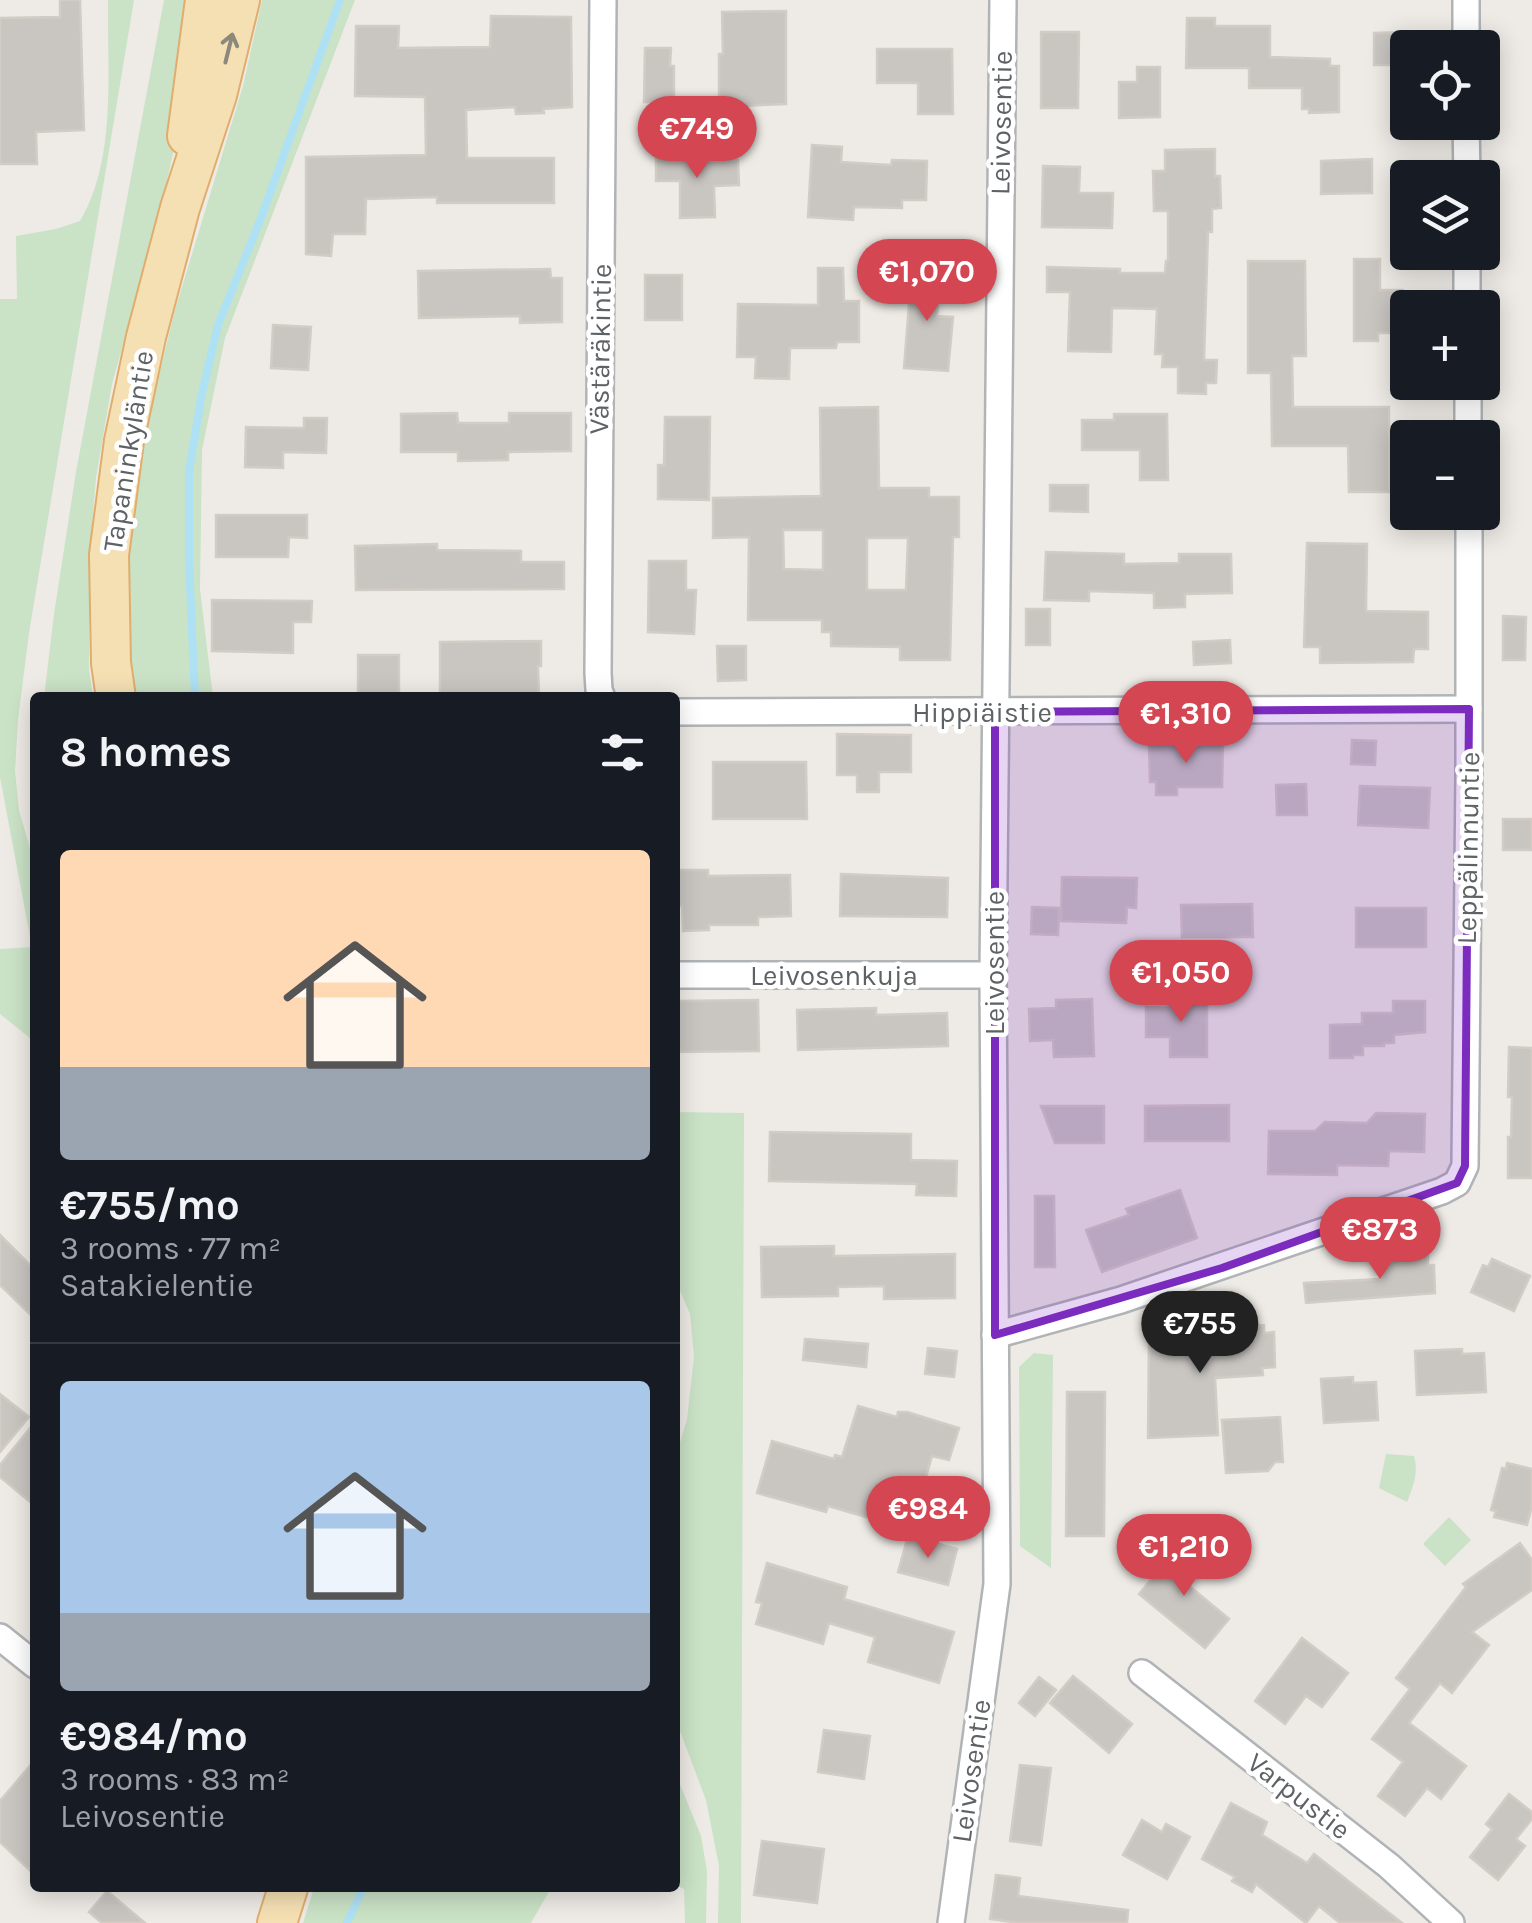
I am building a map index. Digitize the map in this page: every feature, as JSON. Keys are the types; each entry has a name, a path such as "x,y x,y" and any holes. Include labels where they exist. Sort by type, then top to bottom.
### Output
{"main road":[{"name":"Tapaninkyläntie","path":"180,208 205,0"},
{"name":"Tapaninkyläntie","path":"115,692 109,555 124,441 146,337 180,208 218,95 240,0"},
{"path":"277,1923 287,1892"}],"street":[{"name":"Västäräkintie","path":"600,692 604,0"},
{"name":"Leivosentie","path":"951,1923 996,1584 993,975 1003,0"},
{"path":"1466,0 1466,30"},
{"name":"Leppälinnuntie","path":"995,1335 1207,1272 1457,1183 1464,1166 1468,530"},
{"name":"Hippiäistie","path":"680,712 1469,709"},
{"name":"Leivosenkuja","path":"680,975 993,975"},
{"path":"0,1637 30,1661"},
{"name":"Varpustie","path":"1142,1672 1388,1866 1451,1923"}],"highlighted area":[{"path":"1469,709 1465,1166 1457,1183 1222,1268 995,1335 995,712"}],"green space":[{"path":"108,0 134,0 18,720 15,771 19,810 30,848 30,936 0,777 0,299 17,299 16,236 80,221 100,170 108,85"},
{"path":"164,0 198,0 173,154 112,384 96,478 89,562 92,692 45,692 76,472"},
{"path":"262,0 355,0 225,338 202,450 200,589 212,692 129,692 128,557 142,444 175,310 243,86"},
{"path":"30,947 30,1038 0,1014 0,949"},
{"path":"680,1112 744,1113 741,1923 718,1923 719,1866 706,1800 680,1731 680,1442 687,1419 694,1357 690,1314 680,1291"},
{"path":"1034,1353 1053,1355 1051,1568 1020,1546 1019,1367"},
{"path":"1386,1454 1414,1456 1416,1474 1407,1502 1379,1488"},
{"path":"1449,1517 1471,1540 1445,1566 1423,1544"},
{"path":"680,1784 701,1836 707,1871 706,1923 685,1923 684,1889 680,1887"},
{"path":"313,1892 549,1892 531,1923 303,1923"}],"building":[{"path":"60,0 80,0 84,130 36,132 37,164 0,164 0,18 60,17"},
{"path":"786,11 786,104 719,107 722,12"},
{"path":"491,16 571,17 572,107 516,114 515,107 466,110 467,158 554,158 554,203 437,203 437,197 366,199 365,234 333,234 331,256 306,254 306,157 426,155 425,97 355,96 356,26 399,26 398,48 490,47"},
{"path":"1187,18 1215,18 1215,26 1270,26 1270,57 1330,59 1330,66 1339,66 1339,112 1309,113 1309,109 1302,109 1302,88 1249,88 1249,68 1186,68"},
{"path":"1041,32 1079,32 1078,108 1041,108"},
{"path":"1374,33 1390,33 1390,65 1374,65"},
{"path":"645,48 671,48 674,102 644,102"},
{"path":"877,49 952,49 953,114 918,114 918,83 877,83"},
{"path":"1137,67 1160,67 1160,117 1119,118 1119,82 1137,82"},
{"path":"812,145 842,147 841,162 891,165 892,160 927,161 926,200 902,200 902,208 854,207 853,220 808,217"},
{"path":"1215,149 1221,208 1212,209 1212,232 1208,232 1204,360 1217,360 1216,383 1206,383 1206,394 1178,393 1178,367 1162,367 1163,354 1155,354 1157,309 1112,308 1111,352 1068,351 1070,292 1047,292 1047,267 1165,273 1168,211 1154,211 1153,171 1165,171 1165,150"},
{"path":"699,155 699,161 738,160 739,185 714,186 715,217 680,218 680,181 656,181 656,156"},
{"path":"1372,159 1372,193 1321,194 1321,161"},
{"path":"1043,166 1080,167 1079,193 1113,193 1112,228 1042,227"},
{"path":"1354,259 1380,259 1380,290 1390,290 1390,333 1378,333 1378,341 1354,341"},
{"path":"1248,261 1305,261 1306,356 1292,356 1293,407 1389,407 1389,492 1349,492 1348,446 1272,446 1271,373 1248,373"},
{"path":"818,268 843,268 844,301 859,301 859,342 837,342 836,348 790,348 789,379 755,378 756,357 737,357 738,304 818,305"},
{"path":"908,268 940,270 937,316 953,317 948,371 904,368"},
{"path":"550,269 551,278 562,278 562,322 520,323 520,316 419,318 418,271"},
{"path":"645,275 682,275 682,320 645,320"},
{"path":"273,325 311,327 308,370 271,368"},
{"path":"878,407 879,488 929,488 929,497 959,497 959,537 953,537 950,660 900,660 900,647 831,646 831,632 822,632 822,620 748,620 749,537 713,538 713,498 821,496 820,408","holes":["783,530 823,530 823,570 784,569","867,538 908,538 906,590 867,590"]},
{"path":"457,413 458,423 509,423 509,413 571,413 571,451 508,452 508,460 458,461 458,452 401,452 401,414"},
{"path":"1114,414 1167,414 1168,480 1140,480 1140,450 1082,450 1082,420 1114,420"},
{"path":"665,417 710,417 709,500 658,499 658,465 664,465"},
{"path":"304,418 327,418 326,453 283,452 283,468 245,467 246,427 304,428"},
{"path":"1050,485 1088,485 1088,512 1050,511"},
{"path":"216,515 307,515 307,538 289,537 288,557 216,557"},
{"path":"1307,543 1367,544 1366,611 1428,612 1428,649 1414,649 1413,662 1320,663 1320,647 1304,647"},
{"path":"437,544 437,550 521,551 521,562 564,562 564,589 356,590 355,546"},
{"path":"1046,552 1124,554 1124,564 1179,563 1179,554 1231,554 1232,593 1185,594 1185,607 1154,608 1154,593 1089,591 1089,601 1044,600"},
{"path":"649,561 686,561 686,590 696,590 694,634 648,632"},
{"path":"212,600 312,601 311,622 293,622 293,653 212,651"},
{"path":"1026,609 1050,609 1050,645 1026,645"},
{"path":"1503,616 1526,617 1525,660 1503,660"},
{"path":"1230,640 1231,663 1194,665 1193,642"},
{"path":"541,641 539,692 440,692 440,642"},
{"path":"717,646 746,646 746,680 718,681"},
{"path":"358,655 399,655 399,692 358,692"},
{"path":"837,734 911,735 911,772 879,772 879,792 857,792 857,775 837,775"},
{"path":"1352,740 1376,741 1375,765 1351,764"},
{"path":"1223,741 1222,787 1177,787 1177,795 1156,795 1156,782 1150,782 1149,744"},
{"path":"713,762 806,762 807,819 713,819"},
{"path":"1306,784 1307,815 1277,815 1276,785"},
{"path":"1360,786 1430,788 1428,828 1358,825"},
{"path":"1503,819 1532,819 1532,850 1503,850"},
{"path":"680,870 708,870 708,876 790,875 791,916 758,917 758,925 709,925 709,930 683,931"},
{"path":"841,874 948,878 947,917 840,916"},
{"path":"1062,877 1137,878 1136,908 1127,907 1126,923 1061,921"},
{"path":"1252,904 1253,937 1182,937 1181,905"},
{"path":"1032,907 1059,908 1058,935 1031,934"},
{"path":"1356,908 1426,908 1426,947 1356,947"},
{"path":"1170,995 1207,996 1207,1057 1170,1057 1170,1037 1146,1037 1146,1007 1170,1008"},
{"path":"1092,999 1094,1056 1054,1057 1053,1040 1030,1041 1029,1009 1056,1008 1056,1000"},
{"path":"758,1000 759,1051 680,1052 680,1001"},
{"path":"1393,1001 1425,1001 1425,1032 1394,1035 1394,1043 1384,1046 1363,1046 1363,1055 1353,1058 1330,1058 1330,1025 1362,1024 1362,1013 1393,1013"},
{"path":"876,1008 876,1015 947,1013 948,1046 798,1050 797,1010"},
{"path":"1509,1047 1532,1048 1532,1178 1508,1178 1512,1097 1508,1097"},
{"path":"1229,1105 1229,1141 1145,1141 1145,1106"},
{"path":"1041,1106 1104,1106 1104,1143 1055,1143"},
{"path":"1376,1113 1425,1114 1424,1152 1389,1151 1388,1166 1337,1165 1337,1175 1268,1174 1269,1131 1315,1131 1325,1122 1367,1123"},
{"path":"770,1132 911,1134 911,1160 957,1161 956,1196 916,1195 917,1184 769,1181"},
{"path":"1180,1190 1197,1238 1102,1272 1086,1230 1129,1215 1126,1209"},
{"path":"1035,1196 1054,1196 1055,1267 1035,1267"},
{"path":"0,1235 30,1265 30,1314 0,1285"},
{"path":"834,1246 834,1256 955,1254 955,1298 884,1299 884,1286 838,1287 838,1296 762,1297 761,1247"},
{"path":"1428,1255 1428,1265 1434,1265 1435,1293 1306,1303 1304,1283 1380,1279 1379,1261 1385,1261 1385,1257"},
{"path":"1492,1259 1530,1276 1514,1311 1471,1292 1483,1265 1488,1267"},
{"path":"1264,1325 1264,1333 1274,1332 1275,1367 1262,1368 1263,1375 1215,1378 1218,1435 1148,1438 1149,1339 1197,1339 1197,1329"},
{"path":"805,1339 868,1344 866,1367 803,1360"},
{"path":"928,1348 957,1351 954,1377 925,1374"},
{"path":"1462,1349 1462,1354 1484,1353 1486,1392 1417,1395 1415,1351"},
{"path":"1353,1377 1353,1383 1376,1382 1378,1420 1324,1423 1321,1379"},
{"path":"1067,1392 1105,1392 1104,1536 1066,1536"},
{"path":"0,1394 29,1417 0,1452"},
{"path":"858,1406 897,1417 898,1412 907,1412 959,1428 949,1460 932,1456 911,1530 828,1506 826,1512 757,1493 772,1441 834,1459 835,1455 842,1457"},
{"path":"1280,1417 1283,1462 1275,1462 1268,1471 1226,1473 1222,1420"},
{"path":"30,1428 30,1502 0,1477 0,1465"},
{"path":"1507,1463 1532,1469 1532,1506 1527,1525 1494,1517 1496,1511 1491,1510 1502,1468 1506,1469"},
{"path":"908,1536 957,1549 948,1585 898,1572"},
{"path":"1181,1543 1200,1559 1182,1580 1229,1619 1205,1648 1139,1594"},
{"path":"1520,1543 1532,1560 1532,1590 1472,1632 1489,1645 1452,1693 1440,1683 1409,1723 1466,1766 1441,1799 1427,1788 1405,1816 1378,1796 1403,1762 1372,1739 1410,1689 1396,1678 1466,1587 1463,1584"},
{"path":"767,1563 847,1587 844,1599 954,1632 939,1683 868,1662 875,1637 829,1623 823,1644 756,1624 762,1603 756,1602"},
{"path":"1302,1638 1348,1673 1322,1707 1306,1696 1285,1724 1255,1701"},
{"path":"1073,1676 1132,1724 1109,1753 1050,1703"},
{"path":"1039,1677 1056,1690 1035,1716 1019,1703"},
{"path":"824,1730 870,1736 864,1779 818,1772"},
{"path":"1020,1765 1051,1768 1041,1845 1010,1841"},
{"path":"30,1766 30,1870 0,1842 0,1801"},
{"path":"1509,1794 1532,1812 1532,1819 1516,1839 1525,1846 1498,1880 1470,1857 1492,1829 1486,1824"},
{"path":"1231,1803 1267,1822 1262,1835 1307,1863 1314,1854 1402,1923 1340,1923 1319,1906 1306,1923 1256,1884 1252,1892 1232,1881 1235,1877 1202,1859"},
{"path":"1142,1820 1162,1832 1166,1824 1190,1837 1167,1879 1123,1855"},
{"path":"762,1841 824,1849 817,1903 754,1895"},
{"path":"996,1875 1020,1878 1018,1896 1128,1910 1127,1923 1019,1923 990,1919"},
{"path":"108,1892 145,1923 102,1923 89,1912"}],"waterway":[{"path":"195,692 189,471 202,393 218,325 340,0"},
{"path":"347,1923 361,1892"}]}
